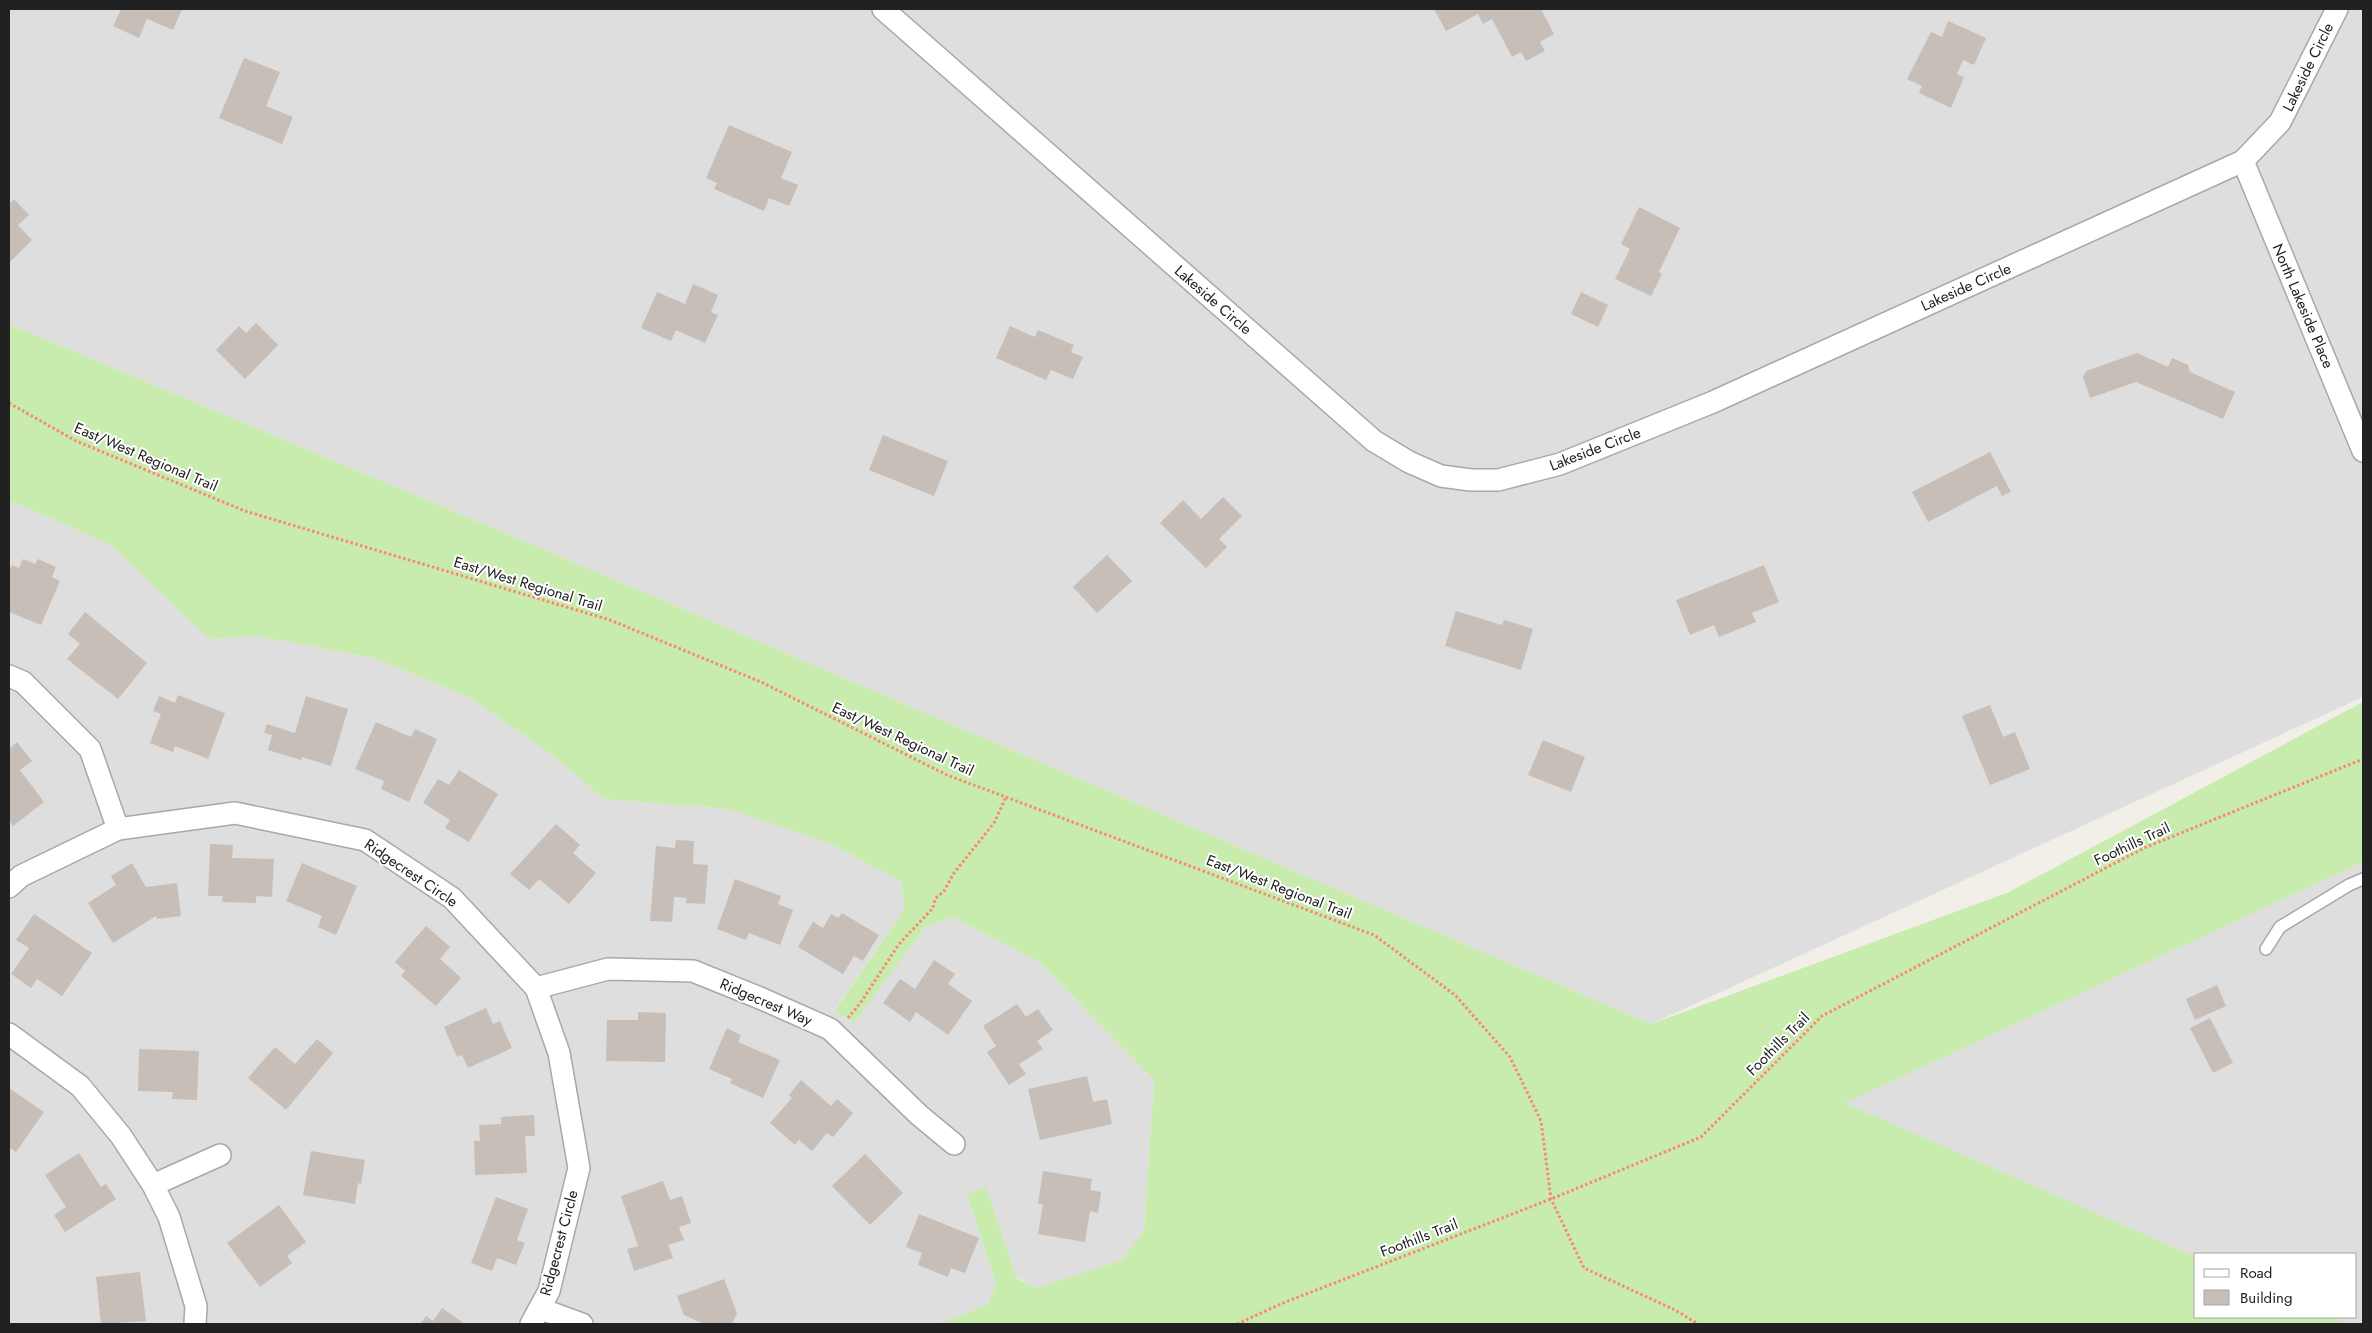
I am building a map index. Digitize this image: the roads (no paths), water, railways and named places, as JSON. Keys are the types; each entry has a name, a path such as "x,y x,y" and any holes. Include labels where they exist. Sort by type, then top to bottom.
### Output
{"street":[{"name":"Lakeside Circle","path":"883,9 1374,442 1410,462 1441,476 1472,480 1498,480 1560,464 1704,405 2243,161 2280,122 2337,9"},
{"name":"North Lakeside Place","path":"2243,161 2363,451"},
{"path":"9,676 23,682 90,749 118,829"},
{"name":"Ridgecrest Circle","path":"9,887 21,876 118,829 235,813 365,840 452,898 536,988 559,1053 578,1168 549,1291 536,1316"},
{"name":"Ridgecrest Way","path":"536,988 608,969 693,971 760,998 833,1032 919,1115 954,1144"},
{"path":"9,1034 80,1086 121,1136 152,1185 169,1217 194,1297 196,1306 195,1324"},
{"path":"152,1185 220,1155"},
{"path":"536,1316 582,1324"}],"lane":[{"path":"2266,949 2280,927 2348,885 2363,879"}]}
